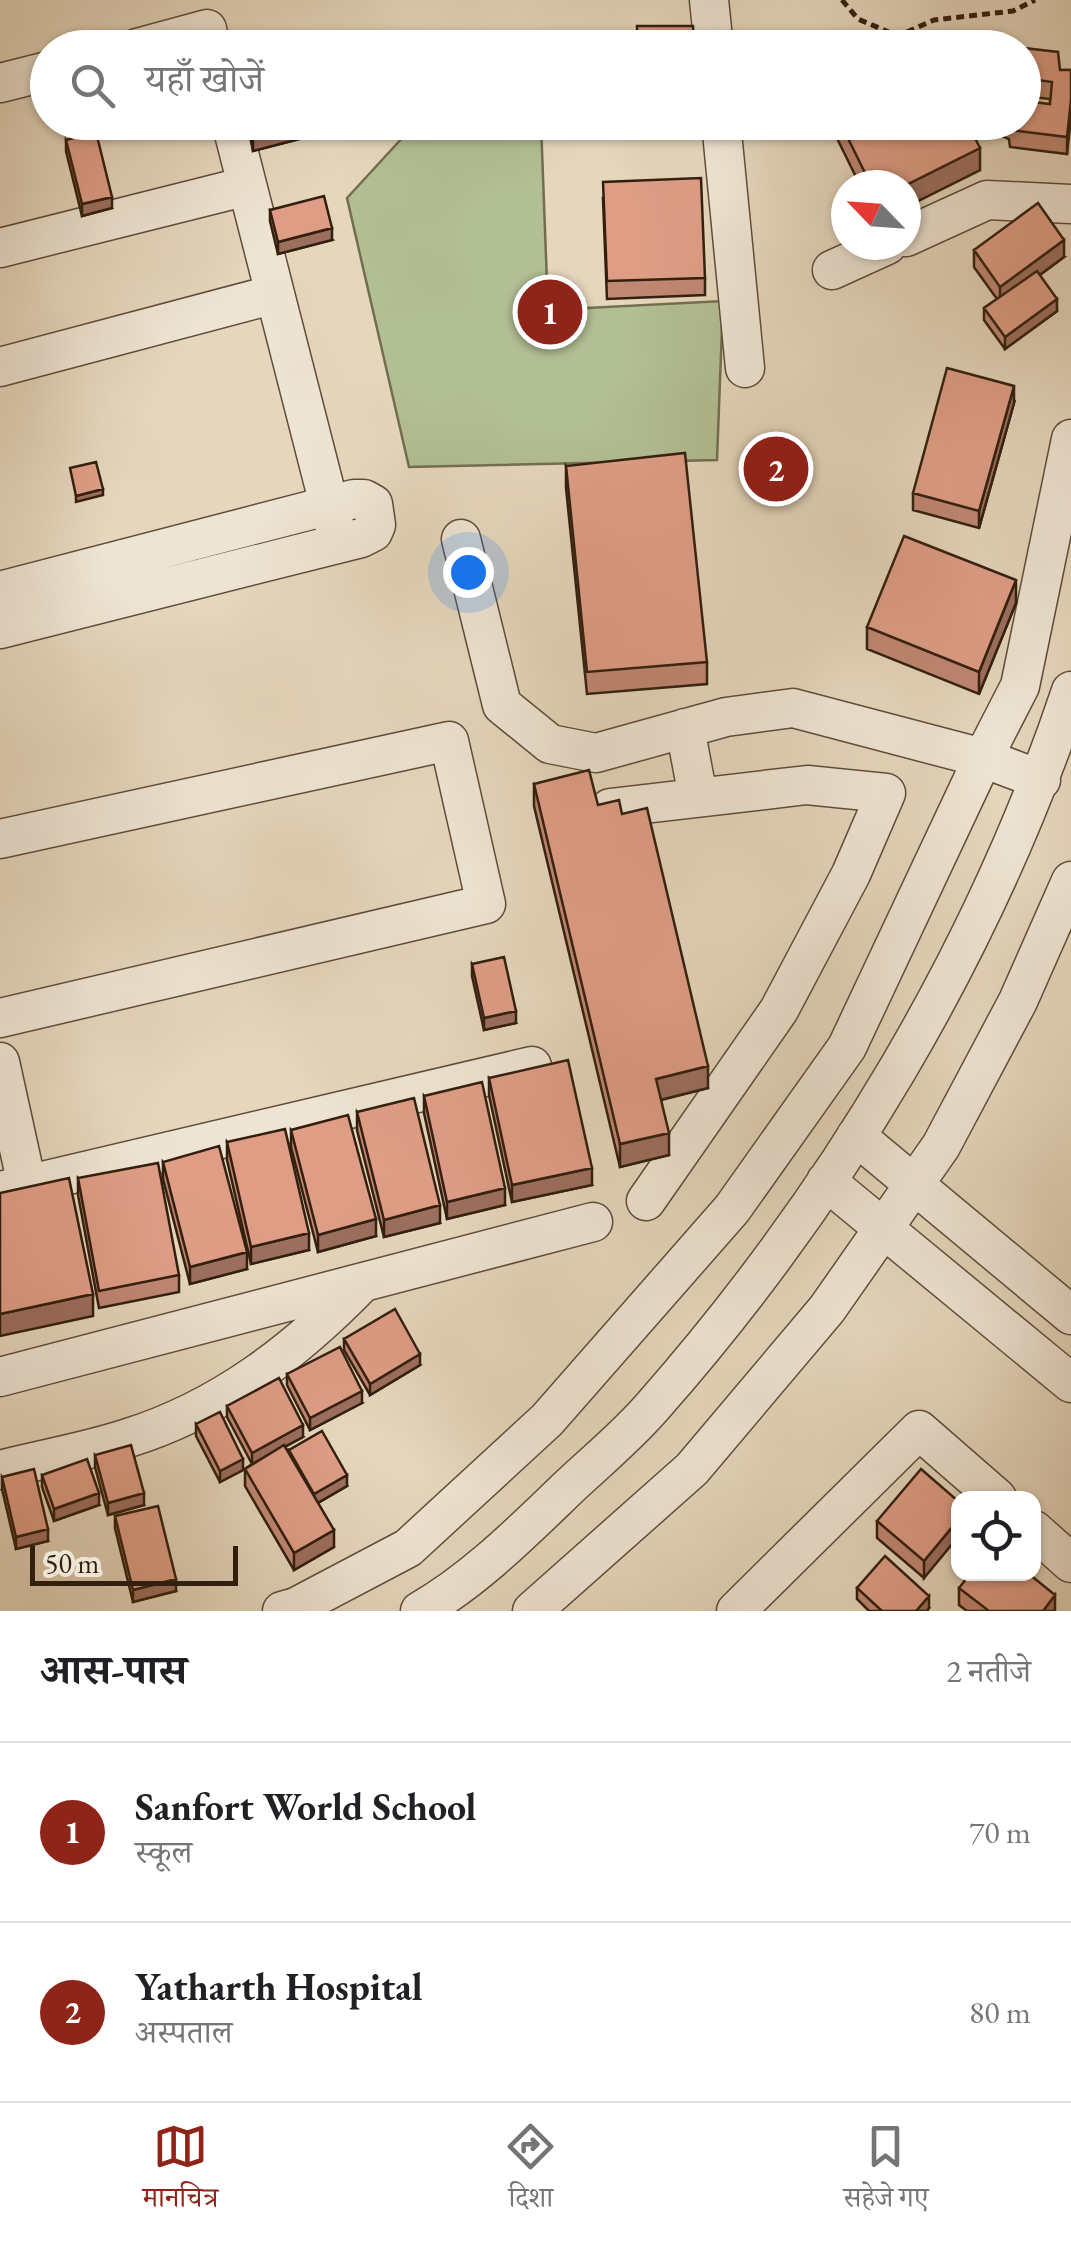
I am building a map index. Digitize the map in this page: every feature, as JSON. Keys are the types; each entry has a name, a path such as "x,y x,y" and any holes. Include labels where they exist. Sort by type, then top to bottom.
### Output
{"street":[{"path":"710,0 712,30"},
{"path":"0,84 30,76"},
{"path":"236,140 330,507"},
{"path":"723,140 745,368"},
{"path":"0,248 247,186"},
{"path":"921,229 987,200 1071,204"},
{"path":"832,270 854,260"},
{"path":"0,367 275,294"},
{"path":"282,1611 296,1608 408,1548 547,1420 732,1209 847,1046 1020,686 1071,439"},
{"path":"0,591 354,499 373,504 373,532 338,544 0,629"},
{"path":"461,539 502,705 550,744 596,753 726,717 793,708 983,758 1041,780"},
{"path":"420,1611 444,1597 537,1518 651,1409 774,1260 856,1136 954,970 1041,780 1071,691"},
{"path":"685,728 698,798"},
{"path":"0,839 449,741 486,904 0,1018"},
{"path":"610,808 807,785 886,793 851,874 778,1010 646,1201"},
{"path":"532,1611 692,1469 827,1309 941,1146 1018,1001 1071,881"},
{"path":"0,1062 13,1188 532,1066"},
{"path":"856,1136 1071,1315"},
{"path":"826,1181 1071,1382"},
{"path":"0,1377 593,1222"},
{"path":"0,1470 129,1438 211,1403 276,1363 363,1282"},
{"path":"736,1611 919,1430 989,1491"},
{"path":"1041,1536 1071,1563"}],"path":[{"path":"842,0 858,18 885,30"},
{"path":"912,30 934,20 1013,11 1034,0"}],"green space":[{"path":"400,140 542,140 548,310 723,301 717,460 409,467 347,198"}],"building":[{"path":"637,26 693,26 693,30 637,30"},
{"path":"1041,50 1058,52 1060,70 1071,70 1067,137 1041,134 1041,103 1050,104 1052,82 1041,80"},
{"path":"66,140 98,140 112,197 82,204"},
{"path":"849,140 976,140 980,148 921,178 921,170 864,170"},
{"path":"701,178 705,278 607,281 603,182"},
{"path":"324,196 332,228 278,242 270,210"},
{"path":"1038,203 1064,240 1000,287 974,250"},
{"path":"1037,271 1057,299 1005,337 984,308"},
{"path":"947,368 1014,386 979,511 913,493"},
{"path":"685,453 707,662 587,672 566,466"},
{"path":"96,462 103,489 76,496 70,468"},
{"path":"904,536 1016,580 979,672 867,627"},
{"path":"589,770 598,805 619,800 622,814 647,808 708,1066 656,1079 669,1133 620,1144 534,784"},
{"path":"504,957 516,1011 484,1018 472,964"},
{"path":"568,1060 592,1168 512,1185 489,1078"},
{"path":"482,1082 505,1188 447,1202 424,1096"},
{"path":"414,1098 440,1205 384,1220 357,1112"},
{"path":"348,1115 376,1219 318,1235 291,1130"},
{"path":"285,1129 309,1233 251,1247 227,1142"},
{"path":"219,1146 247,1252 190,1267 163,1162"},
{"path":"158,1163 179,1275 99,1291 78,1178"},
{"path":"69,1178 93,1294 0,1314 0,1193"},
{"path":"395,1309 420,1354 370,1384 344,1339"},
{"path":"340,1347 362,1391 310,1418 287,1374"},
{"path":"279,1378 303,1425 252,1453 227,1406"},
{"path":"220,1412 243,1459 220,1471 196,1424"},
{"path":"322,1431 347,1475 314,1494 289,1450"},
{"path":"131,1445 144,1493 108,1503 95,1455"},
{"path":"284,1445 334,1530 294,1553 245,1469"},
{"path":"87,1459 99,1493 54,1509 42,1475"},
{"path":"34,1469 48,1529 16,1537 2,1477"},
{"path":"921,1469 951,1495 951,1528 924,1561 877,1521"},
{"path":"158,1506 176,1579 133,1590 115,1516"},
{"path":"885,1556 929,1596 916,1611 882,1611 857,1588"},
{"path":"964,1581 1038,1581 1055,1595 1043,1611 989,1611 959,1588"}],"place":[{"name":"Sanfort World School","path":"550,312"},
{"name":"Yatharth Hospital","path":"776,469"}]}
